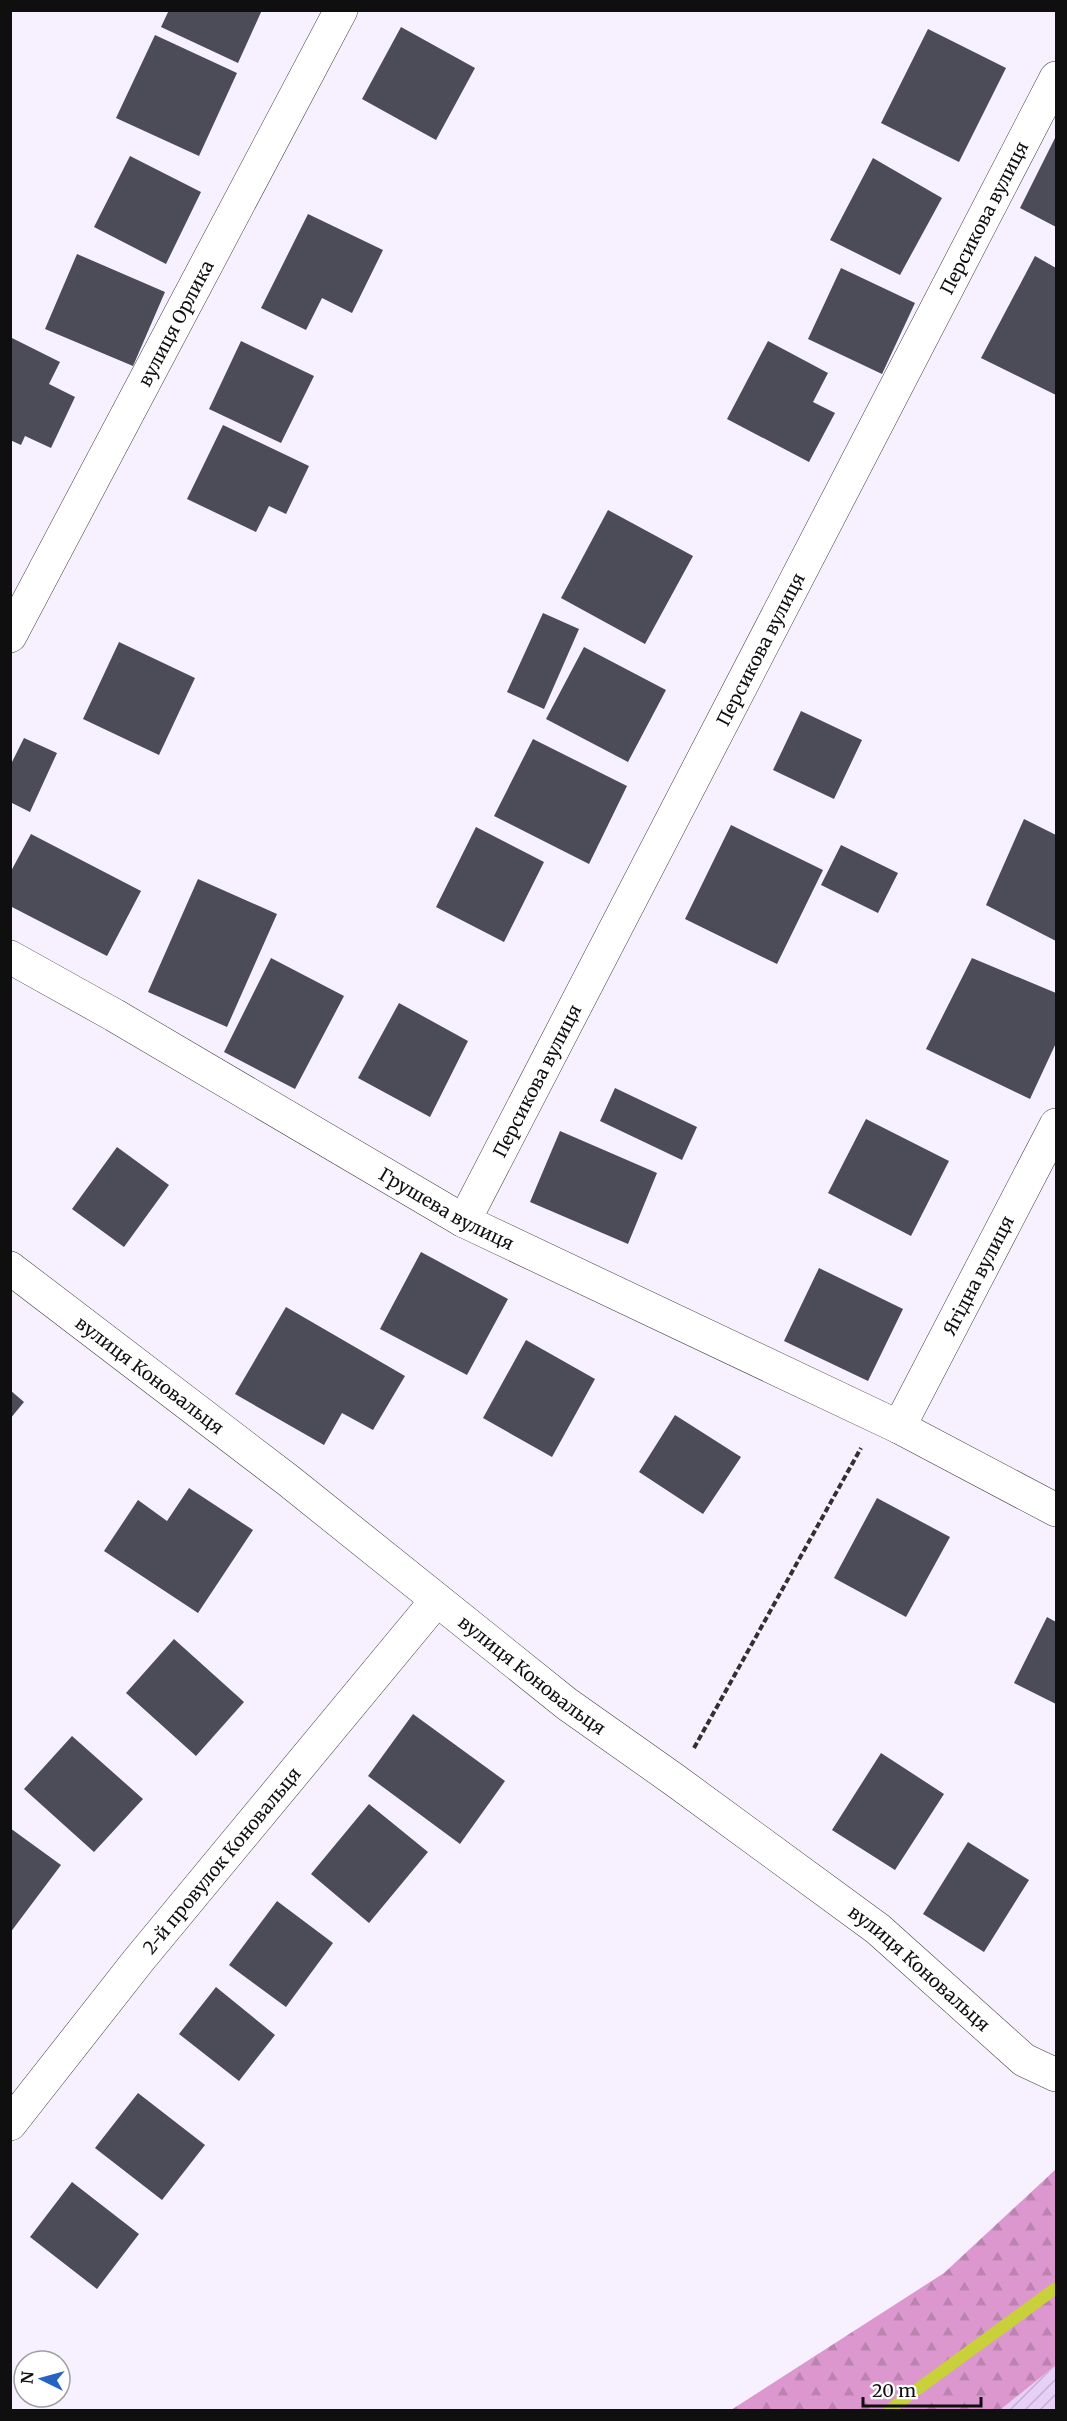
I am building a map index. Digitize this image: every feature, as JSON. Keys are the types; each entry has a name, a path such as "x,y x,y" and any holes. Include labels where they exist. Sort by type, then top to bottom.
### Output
{"street":[{"name":"вулиця Орлика","path":"10,636 341,10"},
{"name":"Персикова вулиця","path":"464,1221 1056,78"},
{"name":"Грушева вулиця","path":"10,957 114,1015 464,1221 889,1422 1056,1510"},
{"name":"Ягідна вулиця","path":"889,1422 1056,1125"},
{"name":"вулиця Коновальця","path":"10,1268 289,1481 567,1704 676,1780 878,1929 1024,2060 1056,2075"},
{"name":"2-й провулок Коновальця","path":"10,2124 138,1961 436,1601"}],"path":[{"path":"676,1780 889,1422"}],"shaded area":[{"path":"1056,2365 1056,2410 1000,2410"}],"green space":[{"path":"1056,2169 1056,2365 1000,2410 731,2410 944,2273"}],"building":[{"path":"169,10 262,10 238,63 161,27"},
{"path":"401,27 475,68 436,140 362,99"},
{"path":"928,29 1006,68 959,162 881,123"},
{"path":"155,35 237,73 199,156 116,118"},
{"path":"1056,136 1056,227 1020,208"},
{"path":"130,156 201,192 166,264 94,227"},
{"path":"873,158 942,198 900,275 830,240"},
{"path":"308,214 383,250 352,313 322,298 306,330 261,308"},
{"path":"77,254 165,292 133,366 45,329"},
{"path":"1035,256 1056,268 1056,395 981,358"},
{"path":"841,268 915,303 882,374 808,339"},
{"path":"10,337 60,362 49,384 75,397 51,448 25,436 21,445 10,440"},
{"path":"241,341 314,376 281,443 209,409"},
{"path":"768,341 828,373 813,402 835,413 809,462 727,419"},
{"path":"223,425 309,466 286,514 269,506 256,532 187,499"},
{"path":"608,510 693,556 645,644 561,598"},
{"path":"543,613 579,629 544,709 507,692"},
{"path":"119,642 195,678 159,755 83,719"},
{"path":"584,647 666,690 628,762 546,719"},
{"path":"801,711 862,740 834,799 773,770"},
{"path":"24,738 57,753 30,812 10,802 10,766"},
{"path":"533,739 627,786 589,864 494,816"},
{"path":"1024,819 1056,835 1056,941 986,905"},
{"path":"731,825 823,870 777,964 685,919"},
{"path":"476,827 544,862 504,942 436,907"},
{"path":"31,834 141,891 107,956 10,906 10,873"},
{"path":"841,845 898,873 878,913 821,885"},
{"path":"198,879 277,914 227,1027 148,992"},
{"path":"271,958 344,996 295,1089 224,1052"},
{"path":"972,958 1056,993 1056,1043 1030,1099 926,1049"},
{"path":"399,1003 468,1041 430,1117 358,1078"},
{"path":"615,1088 697,1127 682,1160 600,1121"},
{"path":"866,1119 949,1161 911,1236 828,1193"},
{"path":"560,1131 657,1173 628,1244 530,1202"},
{"path":"117,1147 169,1185 124,1247 72,1209"},
{"path":"421,1252 508,1299 467,1375 380,1329"},
{"path":"819,1268 903,1309 868,1381 784,1341"},
{"path":"286,1307 405,1376 373,1430 342,1413 324,1445 235,1394"},
{"path":"526,1340 595,1379 552,1457 483,1418"},
{"path":"10,1390 24,1402 10,1419"},
{"path":"675,1415 741,1457 703,1514 639,1472"},
{"path":"189,1488 253,1530 198,1613 104,1551 138,1500 167,1521"},
{"path":"877,1498 950,1537 906,1617 834,1578"},
{"path":"1047,1617 1056,1622 1056,1704 1014,1683"},
{"path":"174,1639 244,1702 196,1756 126,1693"},
{"path":"413,1714 505,1781 460,1844 368,1776"},
{"path":"72,1736 143,1799 94,1852 24,1789"},
{"path":"881,1753 944,1794 895,1870 832,1830"},
{"path":"369,1804 428,1852 369,1923 311,1874"},
{"path":"10,1828 61,1865 10,1933"},
{"path":"968,1842 1029,1880 984,1952 923,1914"},
{"path":"277,1901 333,1943 286,2007 229,1965"},
{"path":"216,1987 275,2035 239,2081 179,2034"},
{"path":"138,2093 205,2145 162,2200 95,2148"},
{"path":"72,2182 139,2234 97,2289 30,2237"}],"waterway":[{"path":"889,2410 1056,2288"}]}
